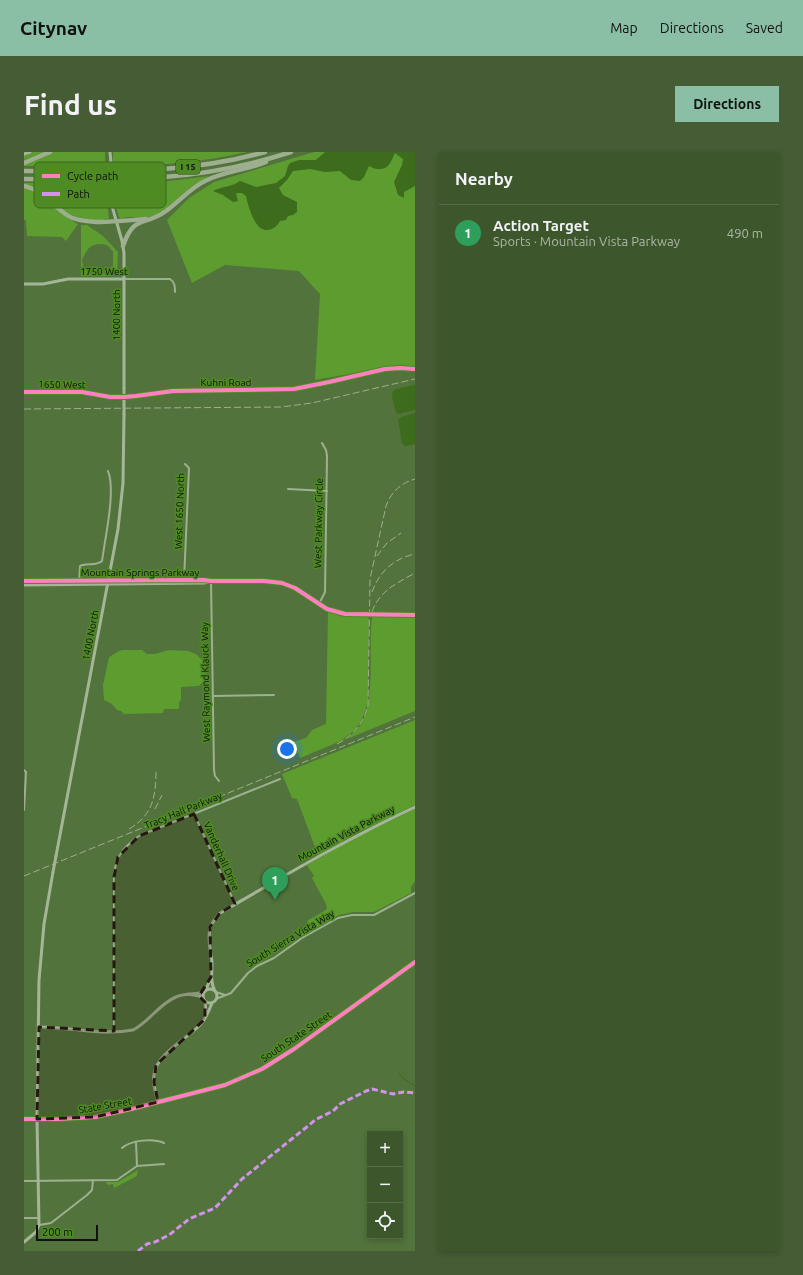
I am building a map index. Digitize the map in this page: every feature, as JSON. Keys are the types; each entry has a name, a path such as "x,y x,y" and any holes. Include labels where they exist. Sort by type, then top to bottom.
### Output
{"highway":[{"path":"24,163 50,152"},
{"name":"I 15","path":"166,170 213,164 265,152"},
{"name":"I 15","path":"166,177 223,170 291,152"},
{"path":"123,246 128,232 132,227 166,211 191,190 207,180 256,166 284,154"},
{"name":"I 15","path":"24,171 34,171"},
{"name":"I 15","path":"24,178 34,178"},
{"path":"24,186 34,191"},
{"path":"59,208 74,219 90,222 150,218"}],"main road":[{"name":"South State Street","path":"174,1098 225,1085 262,1069 294,1049 415,962"},
{"name":"State Street","path":"24,1119 95,1116 174,1098"}],"street":[{"path":"24,154 30,152"},
{"name":"1400 North","path":"110,152 111,162"},
{"name":"1400 North","path":"39,1225 37,1119 40,954 53,872 122,501 124,462 123,246 112,208"},
{"name":"1750 West","path":"24,284 43,284 68,279 170,279 175,285 175,292"},
{"name":"Kuhni Road","path":"124,397 142,396 173,390 294,389 385,369 415,369"},
{"name":"1650 West","path":"24,392 82,392 124,397"},
{"name":"West Parkway Circle","path":"319,604 325,592 326,450 322,443"},
{"name":"West 1650 North","path":"184,582 189,468 185,464"},
{"path":"79,582 80,566 83,564 98,564 102,561 111,496 110,476 108,471"},
{"path":"288,489 326,490"},
{"name":"Mountain Springs Parkway","path":"24,581 206,583 212,581 264,581 282,583 295,588 327,609 340,613 353,615 415,614"},
{"name":"West Raymond Klauck Way","path":"212,581 214,770 215,776 219,781"},
{"name":"Mountain Springs Parkway","path":"24,585 79,582"},
{"path":"213,696 274,695"},
{"path":"24,770 24,810"},
{"name":"Tracy Hall Parkway","path":"114,1031 114,878 115,866 118,857 129,843 139,836 280,779"},
{"name":"Mountain Vista Parkway","path":"205,991 211,977 212,965 209,935 210,927 220,913 288,873 415,807"},
{"name":"Vanderhall Drive","path":"194,814 235,904"},
{"name":"South Sierra Vista Way","path":"216,999 234,991 252,969 274,958 302,938 338,918 352,914 374,915 415,893"},
{"name":"Mountain Vista Parkway","path":"211,977 215,992"},
{"path":"39,1027 66,1028 82,1031 129,1031 136,1028 176,996 210,989 226,995"},
{"path":"202,999 205,991"},
{"path":"158,1102 154,1082 156,1065 166,1054 200,1025 212,1003 216,999 215,992"},
{"path":"188,994 199,996 205,1002 212,1003"},
{"path":"205,1002 206,1016"},
{"path":"122,1148 136,1142 159,1141 164,1143"},
{"path":"136,1142 137,1166"},
{"path":"24,1181 117,1180 137,1166 164,1164"},
{"path":"24,1242 36,1232 39,1225 51,1223 87,1195 92,1190 93,1180"},
{"path":"24,1218 39,1218"}],"highlighted area":[{"path":"194,814 235,904 220,913 210,927 211,977 199,996 205,1002 205,1019 156,1065 154,1082 158,1102 95,1117 37,1119 39,1027 114,1031 114,877 118,857 139,836"}],"shaded area":[{"path":"33,152 45,152 24,160 24,155"},
{"path":"52,152 105,152 105,162 34,162 34,166 24,166 24,164 39,159"},
{"path":"113,152 247,152 180,163 113,162"},
{"path":"314,152 415,152 415,367 400,365 315,380 320,294 299,271 225,265 192,283 167,220 189,198 214,182"},
{"path":"325,152 415,152 415,186 404,192 404,198 398,195 394,182 402,165 403,159 395,153 385,168 377,169 369,166 364,177 360,181 351,180 340,171 325,172 310,169 293,171 279,188 283,195 297,202 297,212 288,216 286,220 280,221 275,227 268,230 263,230 256,223 250,212 246,196 242,193 236,193 238,201 233,202 223,195 213,191 240,181 256,187 276,183 285,176 290,163 299,160 316,160"},
{"path":"209,176 192,186 166,208 166,181"},
{"path":"24,183 34,183 34,192 24,185"},
{"path":"24,188 34,193 34,208 55,208 78,224 66,241 62,237 27,236 26,220 24,220"},
{"path":"59,208 108,208 109,219 85,219"},
{"path":"116,208 166,208 157,214 148,217 127,217 121,219"},
{"path":"81,225 87,225 103,236 118,252 117,275 98,276 98,274 111,274 111,267 113,266 113,251 110,247 101,244 91,246 82,260 84,269 92,276 81,276"},
{"path":"415,385 415,410 398,414 396,412 392,394 396,389"},
{"path":"415,413 415,444 405,446 402,443 398,420 401,417"},
{"path":"328,612 342,616 368,616 368,700 361,721 355,730 341,741 300,758 293,742 306,738 312,730 326,724"},
{"path":"415,616 415,711 347,739 361,724 366,714 371,672 371,629 372,617"},
{"path":"123,650 142,650 147,654 155,654 169,650 188,651 196,654 206,664 205,679 199,686 181,687 179,709 164,709 163,713 124,714 117,710 112,704 104,700 103,685 109,657"},
{"path":"415,720 415,805 355,834 318,855 297,799 292,798 282,774"},
{"path":"415,809 415,881 411,887 411,893 374,912 353,912 339,915 302,936 301,933 311,927 307,921 327,908 312,878 314,876 307,865 360,835"},
{"path":"138,1170 135,1177 114,1188 113,1184 108,1185 106,1182 118,1182"}],"waterway":[{"path":"399,1073 404,1079 415,1086"}],"railway":[{"path":"24,409 281,407 312,403 415,379"},
{"path":"337,744 353,733 361,723 368,705 370,579 386,506 391,496 397,489 405,483 415,479"},
{"path":"377,556 387,543 401,533"},
{"path":"372,592 379,578 388,567 400,559 415,554"},
{"path":"372,612 379,598 389,588 415,573"},
{"path":"24,876 415,717"},
{"path":"129,829 143,818 152,804 156,771"},
{"path":"155,809 162,795"}],"marked path":[{"path":"138,1251 147,1244 169,1235 189,1219 215,1208 242,1179 315,1120 333,1111 340,1104 372,1089 393,1094 404,1092 415,1093"}],"cycle path":[{"path":"24,392 82,392 110,397 124,397 173,391 294,389 385,369 415,369"},
{"path":"24,581 264,581 282,583 295,588 327,609 345,614 415,615"},
{"path":"24,1119 95,1117 225,1085 262,1069 294,1049 415,962"}],"place":[{"name":"Action Target","path":"275,900"}]}
